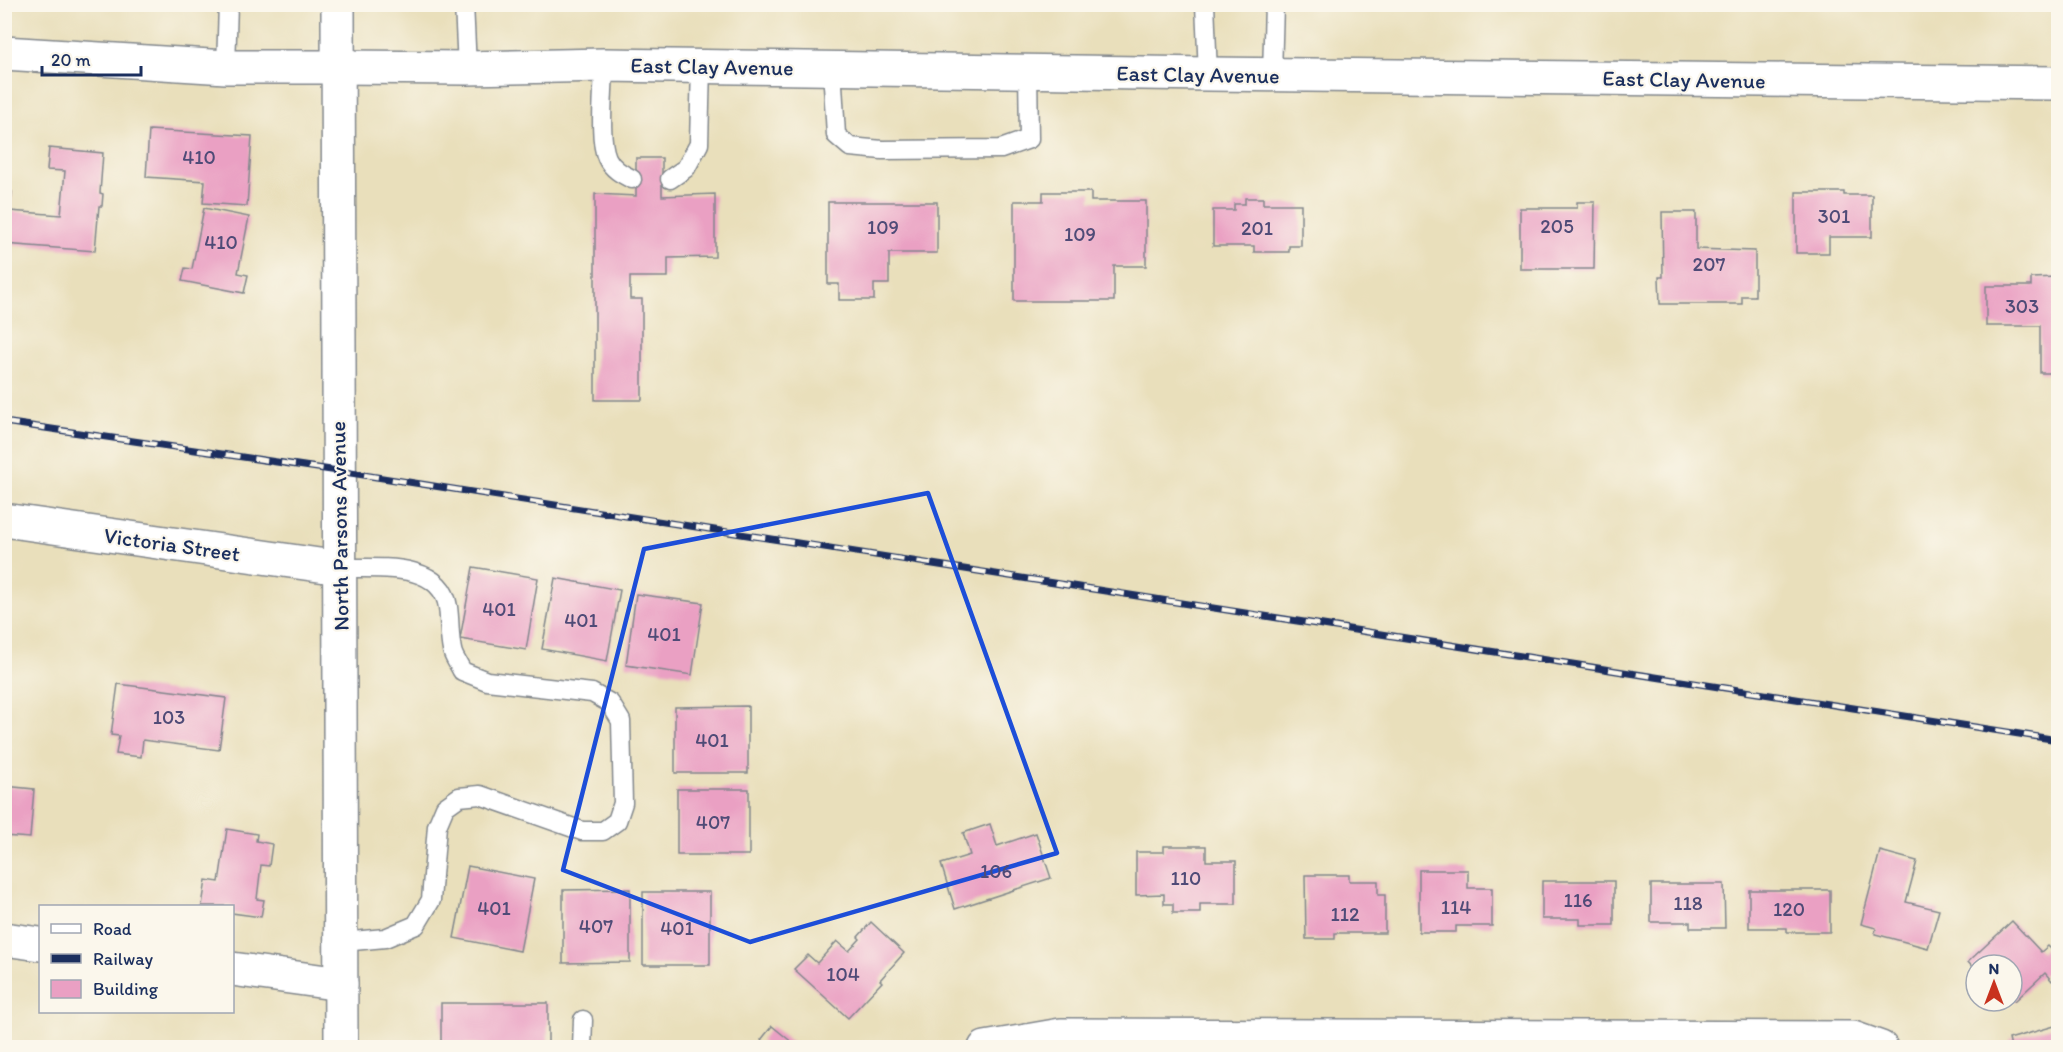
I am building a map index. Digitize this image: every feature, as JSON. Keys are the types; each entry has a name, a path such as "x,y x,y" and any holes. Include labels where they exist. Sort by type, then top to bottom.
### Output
{"street":[{"name":"North Parsons Avenue","path":"338,4 341,1047"},
{"name":"East Clay Avenue","path":"4,53 226,67 467,68 604,65 1272,75 2058,82"},
{"name":"Victoria Street","path":"4,520 340,568"},
{"path":"4,939 39,944"},
{"path":"234,969 341,984"},
{"path":"985,1047 1061,1035 1852,1038 1881,1047"}],"lane":[{"path":"226,67 228,4"},
{"path":"464,4 467,68"},
{"path":"1205,4 1208,74"},
{"path":"1272,75 1274,4"},
{"path":"604,65 603,146 608,160 618,172 632,179"},
{"path":"670,178 686,168 699,144 701,66"},
{"path":"832,68 836,135 850,147 882,150 1001,149 1029,139 1028,71"},
{"path":"340,568 398,570 421,574 440,586 447,604 452,652 462,671 487,681 591,693 610,703 621,722 623,804 617,820 603,831 582,831 480,795 459,797 445,807 436,826 431,900 416,925 385,938 342,942"},
{"path":"582,1047 583,1020"}],"highlighted area":[{"path":"928,493 1057,853 750,942 563,870 644,549"}],"building":[{"path":"149,130 252,136 247,206 203,203 205,181 146,177"},
{"path":"49,148 103,153 100,193 103,194 102,206 99,206 95,251 4,244 4,192 12,192 10,211 61,215 65,171 47,170"},
{"path":"636,158 662,158 662,196 715,194 715,257 668,258 668,277 630,277 630,299 642,299 642,400 595,400 595,194 636,196"},
{"path":"1043,192 1091,192 1091,201 1146,201 1146,266 1114,266 1114,301 1014,301 1014,201 1043,201"},
{"path":"1796,192 1844,192 1844,195 1872,195 1872,237 1829,237 1829,253 1796,253"},
{"path":"1245,198 1263,198 1263,204 1301,204 1301,246 1289,246 1289,252 1254,252 1254,246 1213,246 1213,210 1234,210 1234,204 1245,204"},
{"path":"828,202 937,202 937,253 889,253 889,284 874,284 874,300 839,300 839,284 828,284"},
{"path":"1577,202 1595,202 1594,269 1520,269 1520,208 1577,208"},
{"path":"204,208 249,217 238,273 248,275 244,293 182,281 185,268 192,269"},
{"path":"1662,212 1696,212 1696,249 1755,251 1755,296 1742,296 1742,304 1660,304 1659,277 1663,277"},
{"path":"2057,277 2058,373 2040,373 2040,326 1986,326 1986,286 2031,286 2031,278"},
{"path":"473,567 538,578 526,650 460,639"},
{"path":"555,578 620,590 607,661 542,649"},
{"path":"636,594 703,603 692,675 626,665"},
{"path":"118,684 226,698 219,750 143,740 141,757 116,754 119,736 111,735"},
{"path":"748,706 748,773 675,773 675,707"},
{"path":"4,786 34,789 30,838 4,836"},
{"path":"677,789 749,789 749,855 677,855"},
{"path":"990,824 997,846 1036,833 1051,878 955,909 941,864 970,855 963,833"},
{"path":"227,829 257,834 256,841 272,844 269,866 261,865 257,899 264,900 261,917 234,913 234,905 202,905 206,880 219,882"},
{"path":"1164,846 1206,846 1206,861 1236,861 1236,904 1200,904 1200,913 1173,913 1173,904 1164,904 1164,894 1136,895 1136,852 1164,852"},
{"path":"1880,851 1917,861 1906,902 1939,910 1928,948 1875,934 1876,928 1861,924"},
{"path":"468,866 534,879 520,951 454,938"},
{"path":"1419,870 1468,870 1468,888 1492,888 1492,926 1456,926 1456,932 1419,932"},
{"path":"1305,875 1349,875 1349,881 1378,881 1378,895 1385,895 1385,933 1335,933 1335,939 1306,939"},
{"path":"1542,881 1614,881 1614,925 1580,925 1580,919 1542,919"},
{"path":"1651,884 1724,884 1725,928 1690,928 1690,922 1651,922"},
{"path":"630,889 630,962 563,963 563,890"},
{"path":"1749,890 1830,890 1830,932 1787,932 1787,928 1749,928"},
{"path":"643,892 710,892 710,965 643,965"},
{"path":"2012,921 2041,952 2048,946 2052,950 2058,944 2058,975 2052,981 2045,973 2024,993 2024,953 1978,953"},
{"path":"871,922 904,953 880,980 882,982 848,1018 794,969 808,955 817,963 837,941 849,951"},
{"path":"441,1003 548,1003 548,1048 478,1048 478,1044 441,1044"},
{"path":"2058,1025 2058,1048 2011,1048 2009,1039"},
{"path":"772,1026 799,1048 759,1048 763,1042 761,1040"}],"railway":[{"path":"4,422 338,471 2058,740"}]}
